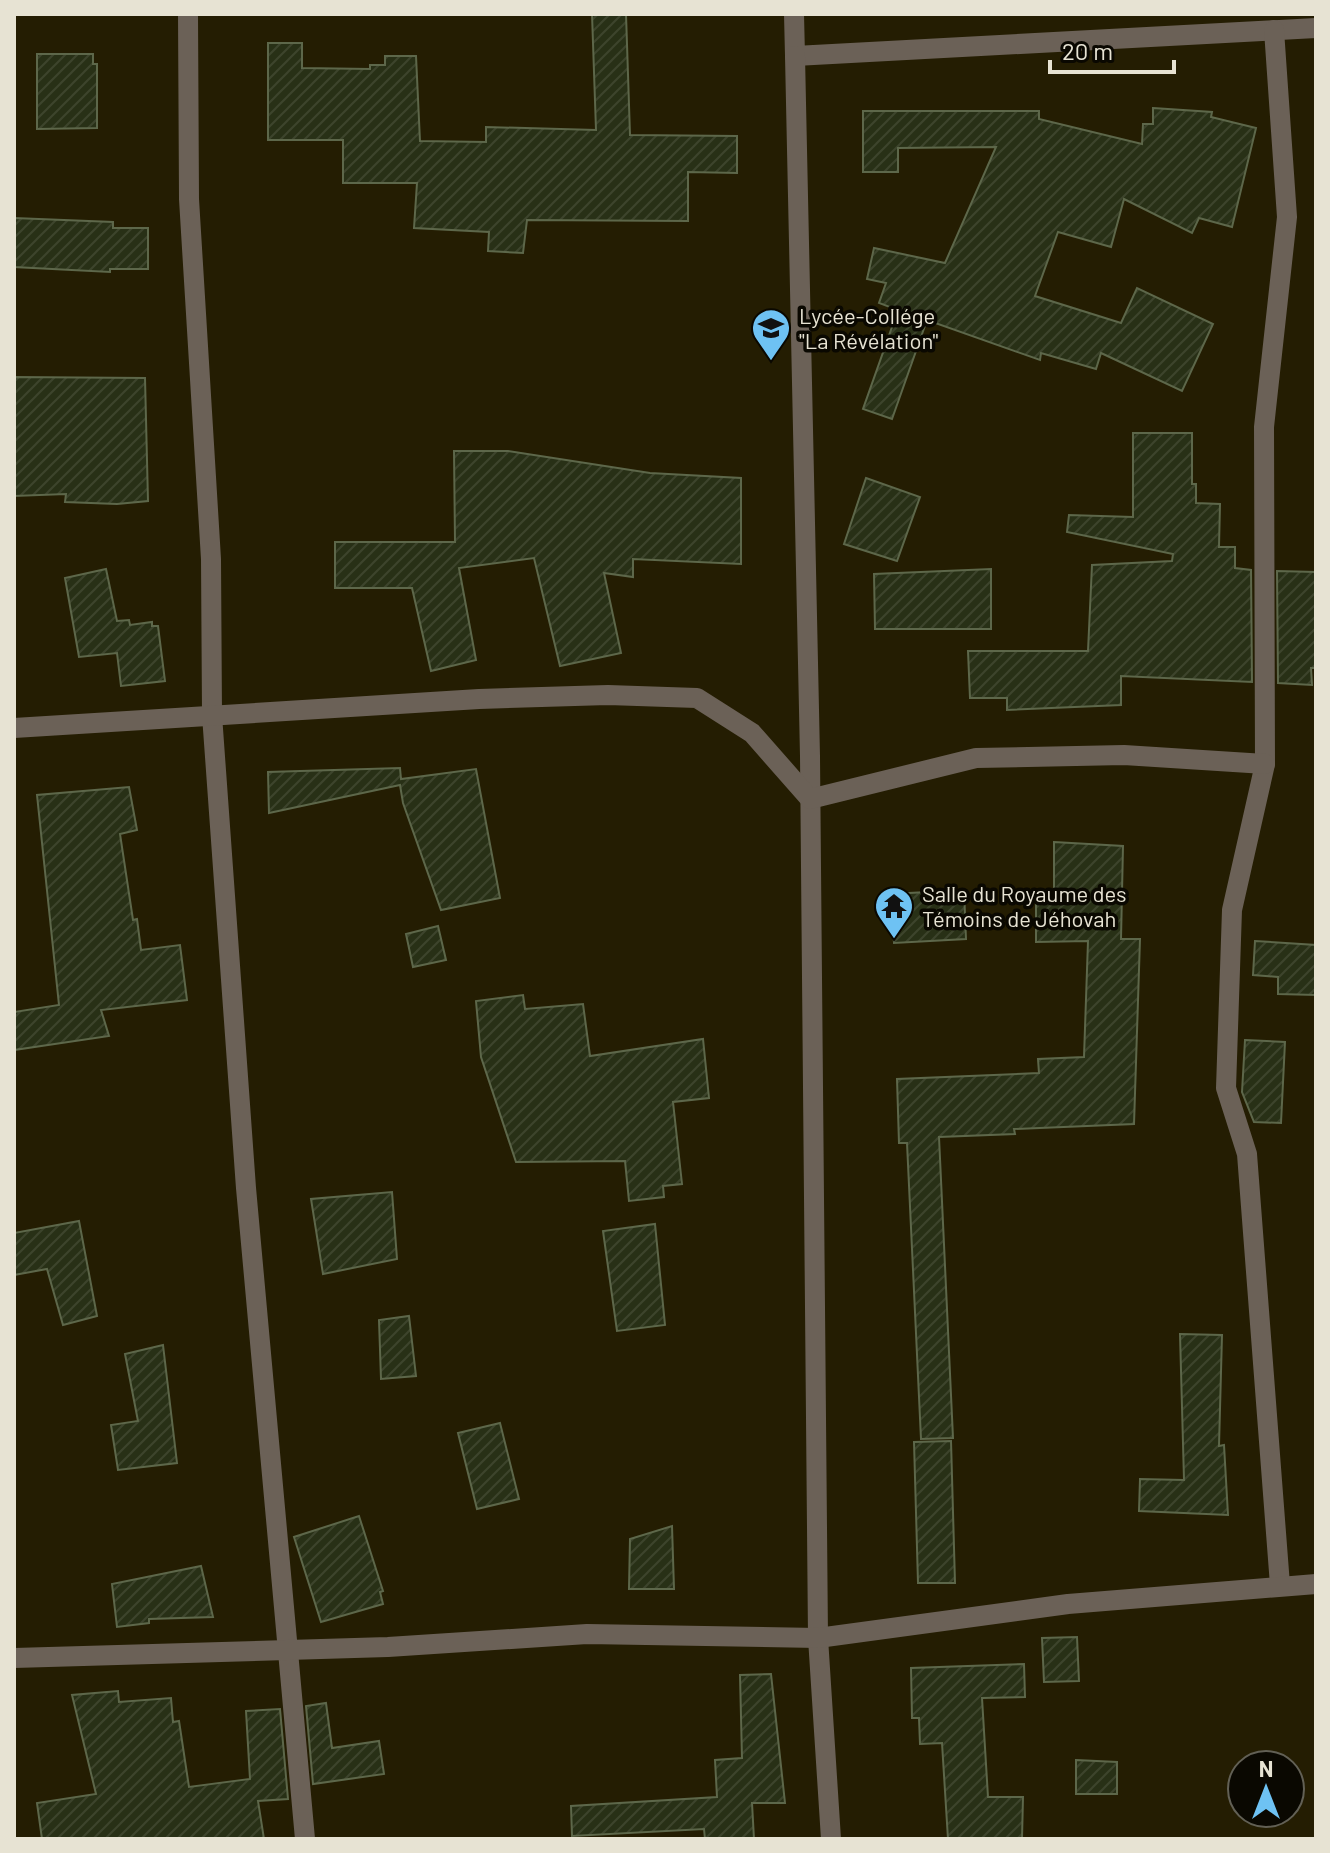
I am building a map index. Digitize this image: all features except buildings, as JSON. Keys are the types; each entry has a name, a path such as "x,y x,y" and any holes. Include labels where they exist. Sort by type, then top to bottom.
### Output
{"street":[{"path":"188,14 189,199 211,559 212,715 246,1188 305,1839"},
{"path":"794,14 810,799 818,1638 831,1839"},
{"path":"795,56 1316,28"},
{"path":"1274,30 1287,217 1264,427 1265,764 1232,910 1226,1088 1247,1154 1280,1585"},
{"path":"14,728 493,698 608,695 697,698 752,733 810,799"},
{"path":"810,799 976,758 1124,755 1265,764"},
{"path":"14,1658 287,1647 388,1647 587,1634 818,1638 1068,1604 1316,1584"}],"place":[{"name":"Lycée-Collége \"La Révélation\"","path":"771,362"},
{"name":"Salle du Royaume des Témoins de Jéhovah","path":"894,940"}]}
